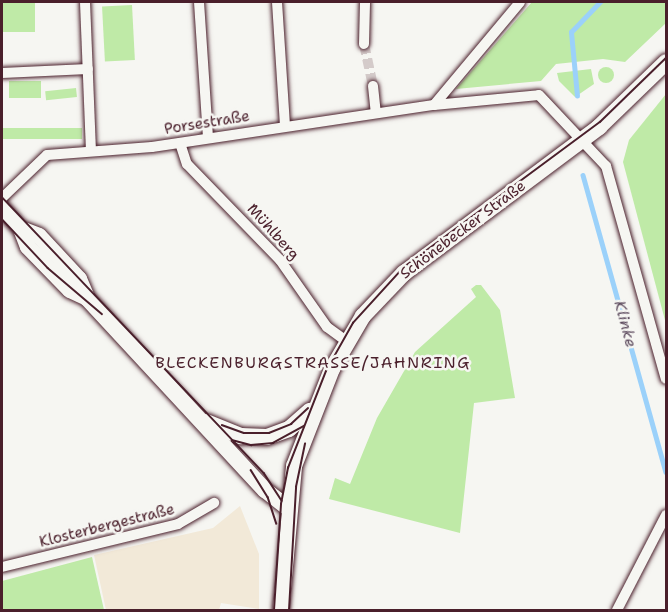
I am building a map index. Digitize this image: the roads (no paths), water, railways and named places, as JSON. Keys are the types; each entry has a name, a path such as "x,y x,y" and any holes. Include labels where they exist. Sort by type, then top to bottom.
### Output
{"main road":[{"name":"Schönebecker Straße","path":"281,610 288,508 294,466 317,404 346,341 372,305 404,273 584,140 666,63"},
{"path":"2,208 21,229 39,237 65,264 79,279 87,298 265,490 288,508"},
{"path":"202,421 241,436 267,437 295,425 317,404"}],"street":[{"path":"86,2 91,152"},
{"path":"199,2 208,137"},
{"path":"277,2 285,125"},
{"path":"364,44 365,2"},
{"path":"434,105 520,2"},
{"path":"2,72 88,69"},
{"path":"373,86 376,113"},
{"name":"Porsestraße","path":"2,198 47,155 180,143 285,125 434,105 540,95 584,140"},
{"path":"584,140 607,170 666,379"},
{"name":"Mühlberg","path":"180,143 187,164 280,260 327,327 346,341"},
{"name":"Klosterbergestraße","path":"2,567 178,524 200,515 214,503"},
{"path":"617,610 666,515"}],"waterway":[{"name":"Klinke","path":"577,96 571,32 600,2"},
{"name":"Klinke","path":"583,175 666,472"}],"tunnel":[{"path":"364,44 373,86"}],"tram line":[{"path":"274,610 281,504 288,468 326,371 353,323 404,267 600,122 666,58"},
{"path":"2,197 264,473 282,501"},
{"path":"2,219 48,268 102,314"},
{"path":"222,425 244,433 269,433 291,424 308,408"},
{"path":"232,440 251,445 273,443 304,426"},
{"path":"289,610 296,487 305,444"},
{"path":"251,470 268,497 277,524"}],"district":[{"name":"BLECKENBURGSTRASSE/JAHNRING","path":"313,363"}]}
